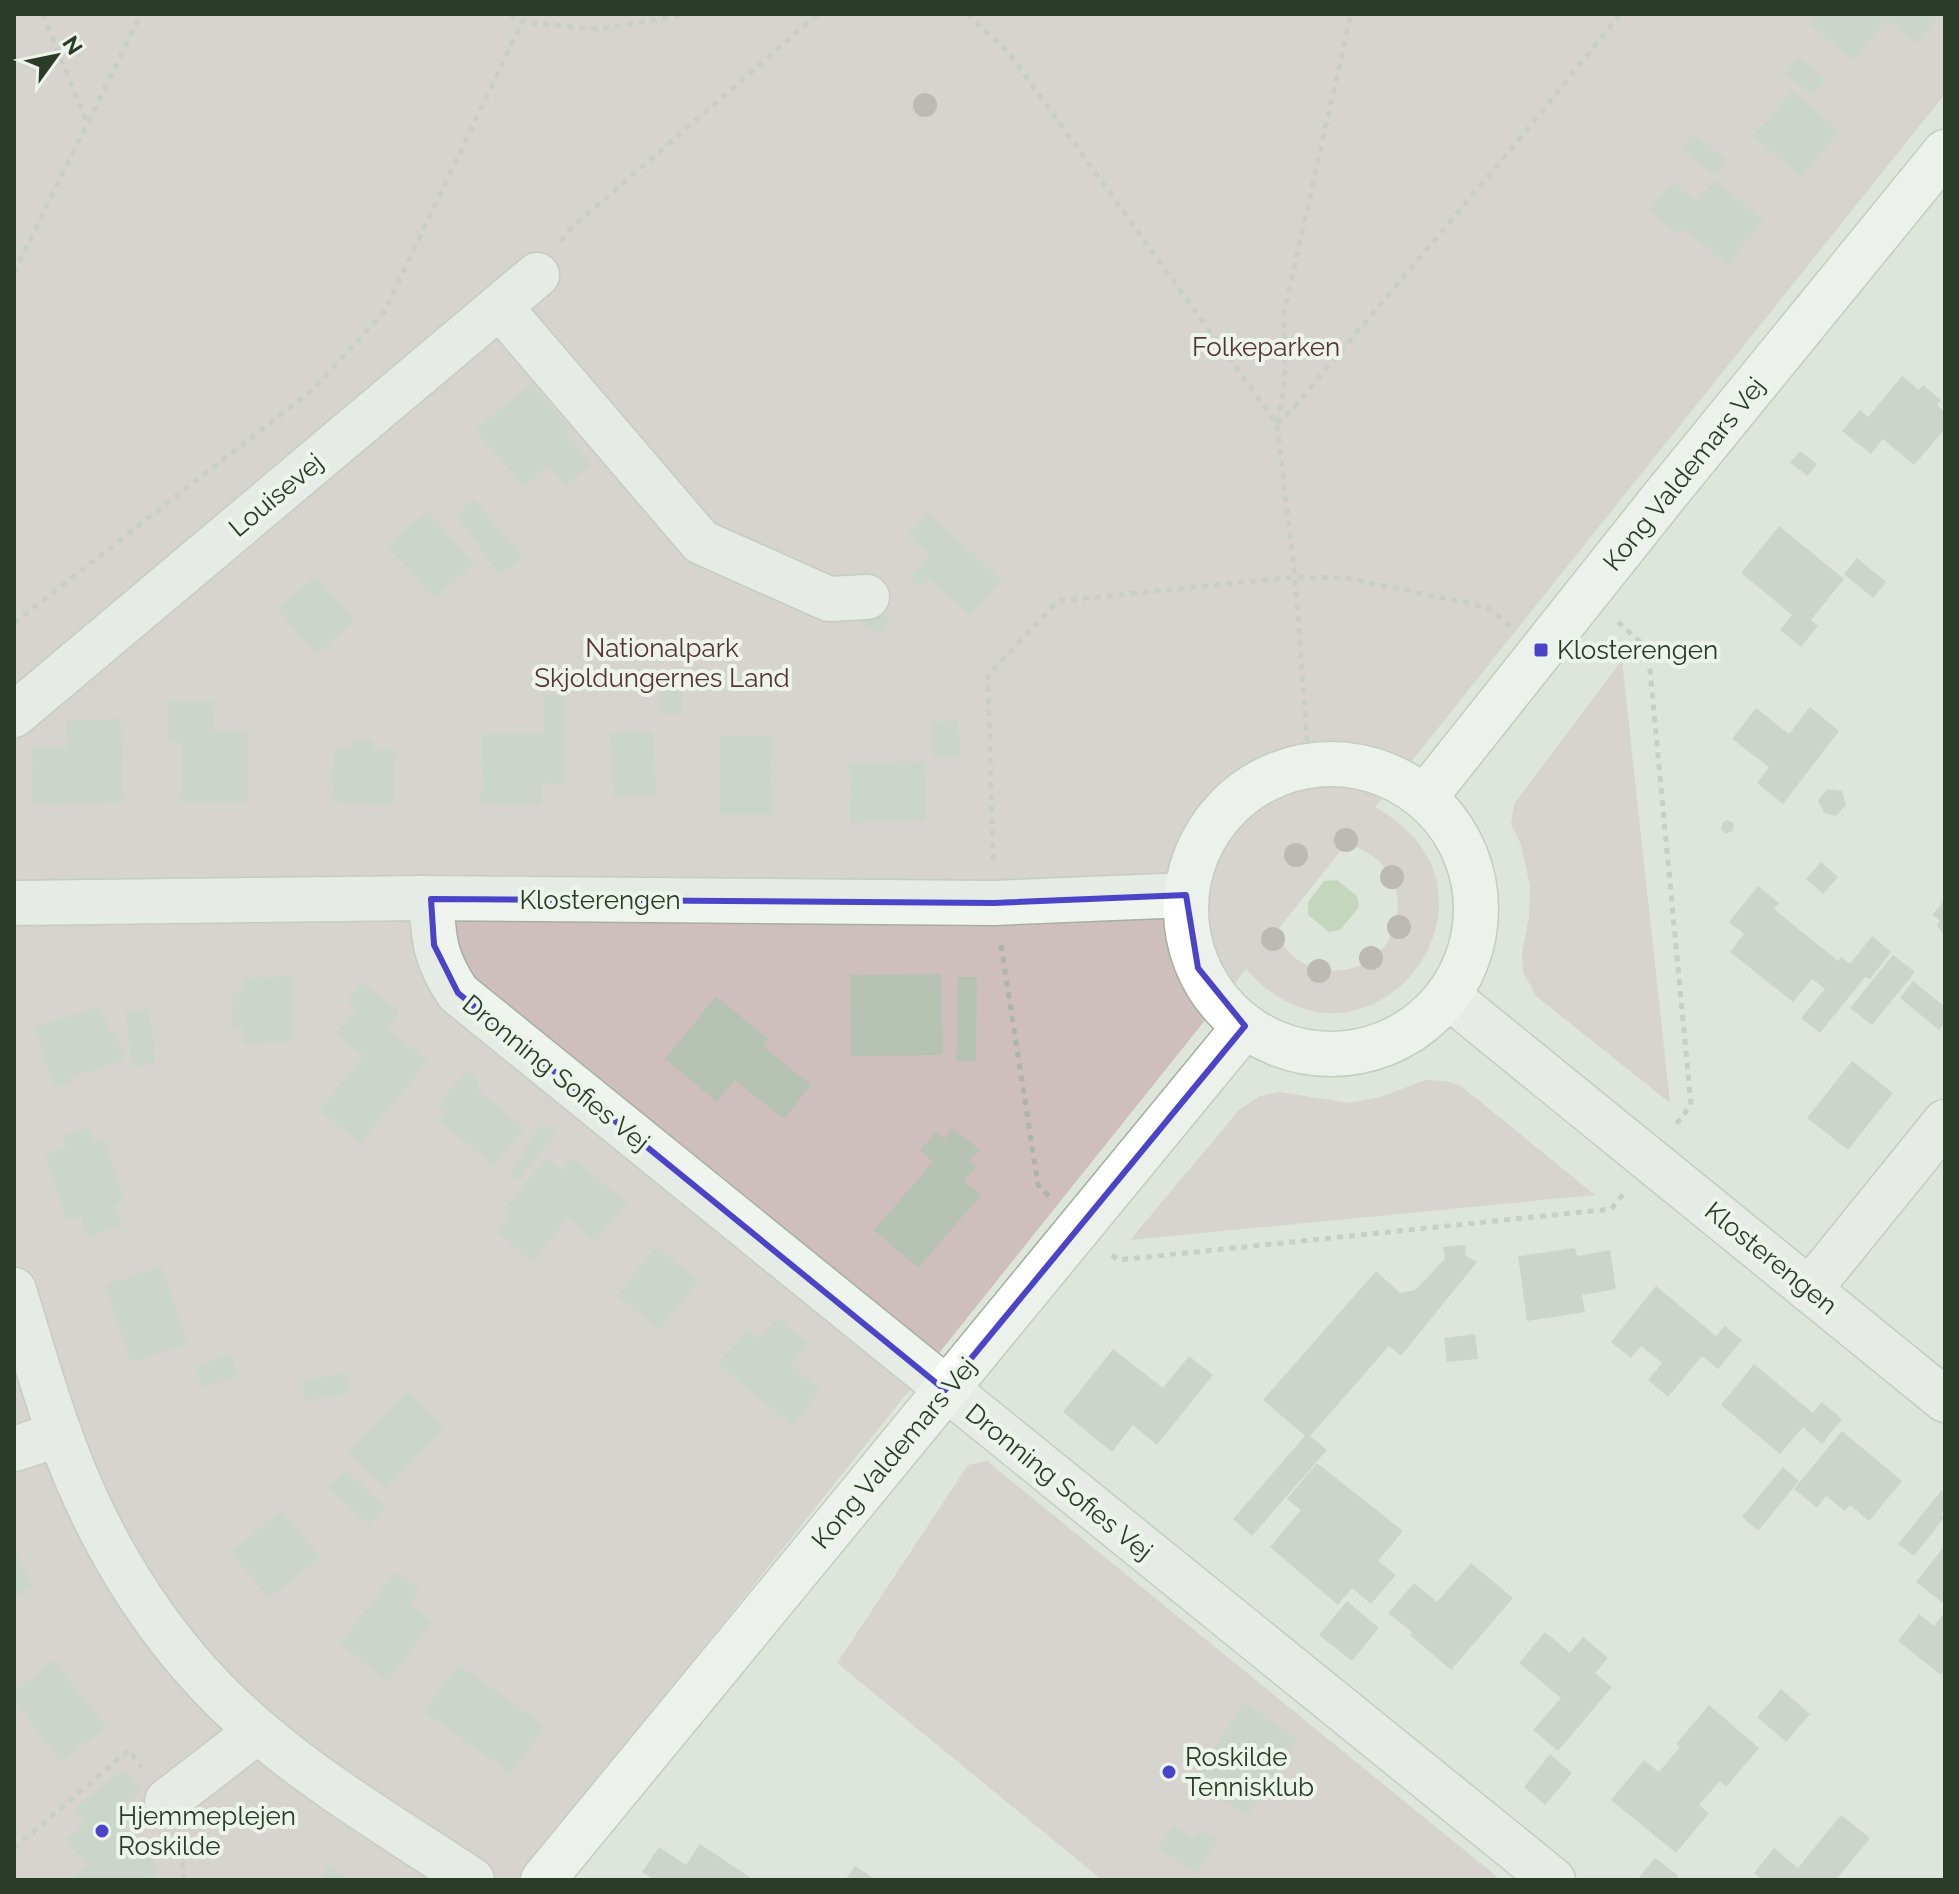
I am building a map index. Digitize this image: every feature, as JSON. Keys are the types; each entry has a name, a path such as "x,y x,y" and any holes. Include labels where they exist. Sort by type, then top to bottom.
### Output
{"main road":[{"name":"Kong Valdemars Vej","path":"1425,797 1945,152"},
{"path":"1350,764 1390,775 1425,797 1454,830 1472,870 1477,914 1469,957 1448,996 1416,1028 1402,1035 1375,1048 1330,1055 1285,1047 1245,1026 1218,1000 1198,968 1187,932 1186,895 1199,848 1225,809 1263,780 1309,765 1350,764"},
{"name":"Kong Valdemars Vej","path":"543,1880 1245,1026"}],"street":[{"name":"Louisevej","path":"14,715 537,275"},
{"path":"500,307 701,542 829,599 867,597"},
{"name":"Klosterengen","path":"14,903 431,899 994,903 1186,895"},
{"name":"Dronning Sofies Vej","path":"431,899 434,945 443,970 458,993 1553,1880"},
{"name":"Klosterengen","path":"1448,996 1945,1400"},
{"path":"1809,1290 1945,1122"},
{"path":"14,1290 28,1383 60,1434 107,1542 139,1595 190,1666 258,1731 322,1779 472,1880"},
{"path":"14,1449 60,1434"},
{"path":"167,1801 258,1731"}],"path":[{"path":"43,14 87,124"},
{"path":"14,273 141,14"},
{"path":"510,14 522,22 598,29 690,14"},
{"path":"14,623 311,391 384,312 526,14"},
{"path":"537,275 568,231 818,14"},
{"path":"967,14 1008,52 1277,424"},
{"path":"1309,765 1295,577 1277,424 1285,381 1284,312 1351,14"},
{"path":"1277,424 1523,135 1620,14"},
{"path":"1118,1260 1038,1185 994,903 988,675 1058,601 1295,577 1346,578 1487,607 1541,650"},
{"path":"14,1848 129,1750 167,1801"}],"highlighted area":[{"path":"1186,895 1198,968 1245,1026 945,1390 458,993 434,945 431,899 994,903"}],"green space":[{"name":"Nationalpark Skjoldungernes Land","path":"14,14 1945,14 1945,94 1375,807 1419,844 1438,888 1435,932 1414,971 1381,1000 1339,1013 1292,1005 1246,969 518,1880 14,1880","holes":["1346,844 1373,856 1390,875 1397,898 1396,922 1386,944 1369,961 1345,970 1315,968 1297,959 1276,932"]},
{"path":"1622,660 1670,1103 1536,996 1523,972 1522,954 1529,916 1530,886 1521,845 1511,824 1514,804"},
{"path":"1425,1080 1446,1081 1461,1086 1595,1195 1130,1240 1239,1110 1259,1096 1280,1092 1349,1103 1381,1097"},
{"name":"Roskilde Tennisklub","path":"987,1461 1501,1880 1102,1880 837,1663 968,1465"}],"shaded area":[{"path":"1337,880 1357,896 1359,907 1340,930 1329,932 1308,915 1308,902 1324,881"}],"building":[{"path":"1816,14 1941,14 1916,44 1887,20 1853,61 1808,23"},
{"path":"1798,57 1827,79 1813,96 1785,74"},
{"path":"1792,90 1840,131 1801,177 1753,136"},
{"path":"1693,134 1728,160 1715,176 1681,150"},
{"path":"1715,179 1764,221 1727,265 1684,229 1679,235 1649,210 1673,182 1697,201"},
{"path":"1902,376 1919,390 1923,385 1941,400 1937,405 1945,412 1945,429 1914,465 1883,439 1871,454 1842,431 1860,410 1868,417"},
{"path":"531,383 570,429 566,433 592,464 566,486 548,466 524,487 475,430"},
{"path":"1800,451 1817,464 1808,476 1790,463"},
{"path":"474,499 523,557 501,575 478,548 481,545 455,516"},
{"path":"428,511 474,564 434,599 387,545"},
{"path":"928,513 1002,580 970,616 930,579 921,588 909,577 930,555 908,535"},
{"path":"1779,526 1844,579 1811,620 1818,626 1801,647 1780,630 1792,615 1741,573"},
{"path":"1857,558 1886,582 1873,598 1844,574"},
{"path":"315,576 355,620 317,655 277,610"},
{"path":"868,606 890,617 882,635 860,623"},
{"path":"661,673 682,673 682,714 661,714"},
{"path":"543,695 563,695 563,784 542,783 542,805 481,804 482,734 543,734"},
{"path":"168,701 215,701 214,731 247,731 247,802 181,802 182,742 168,742"},
{"path":"1810,707 1839,731 1783,804 1757,783 1769,767 1732,739 1756,708 1789,734"},
{"path":"121,719 123,803 33,804 32,748 67,748 66,720"},
{"path":"958,721 960,757 933,758 931,722"},
{"path":"653,731 656,796 614,797 610,733"},
{"path":"719,736 771,736 772,815 719,815"},
{"path":"352,739 373,740 372,749 395,750 394,804 332,803 334,748 353,749"},
{"path":"925,761 926,821 850,823 849,762"},
{"path":"1828,789 1842,791 1846,805 1836,816 1824,813 1818,800"},
{"path":"1727,820 1734,823 1733,831 1726,834 1721,829"},
{"path":"1821,862 1838,877 1823,894 1806,879"},
{"path":"1758,886 1779,903 1774,909 1838,961 1841,957 1850,964 1872,936 1891,952 1870,979 1865,977 1820,1033 1801,1018 1825,989 1812,979 1793,1002 1730,952 1744,934 1729,922"},
{"path":"1945,899 1945,937 1937,925 1940,921 1932,915"},
{"path":"1893,955 1915,972 1872,1025 1850,1008"},
{"path":"941,974 943,1055 851,1056 850,975"},
{"path":"291,976 293,1042 243,1044 243,1028 233,1029 232,993 243,992 243,978"},
{"path":"958,977 977,977 976,1061 956,1061"},
{"path":"1913,981 1945,1007 1945,1023 1939,1030 1900,998"},
{"path":"362,982 400,1013 387,1028 428,1061 360,1144 319,1110 363,1056 336,1033 356,1009 347,1001"},
{"path":"716,996 768,1039 763,1046 811,1085 784,1119 735,1080 717,1102 665,1059"},
{"path":"101,1006 110,1033 115,1031 125,1060 69,1078 71,1083 54,1088 34,1027"},
{"path":"149,1009 156,1063 132,1067 125,1012"},
{"path":"1852,1061 1893,1093 1848,1150 1807,1118"},
{"path":"466,1070 481,1083 476,1088 525,1128 494,1166 438,1120 444,1112 437,1106"},
{"path":"542,1124 556,1134 519,1181 509,1174"},
{"path":"89,1127 94,1142 104,1138 125,1202 115,1205 122,1226 87,1237 81,1216 67,1221 45,1155 66,1147 62,1135"},
{"path":"952,1128 980,1150 969,1160 976,1166 964,1181 981,1195 918,1268 874,1230 933,1162 920,1150 936,1132 945,1139"},
{"path":"547,1157 562,1170 572,1157 628,1203 595,1242 568,1218 532,1262 496,1231 510,1215 504,1209"},
{"path":"1466,1245 1465,1255 1477,1262 1401,1356 1389,1346 1310,1436 1327,1450 1252,1536 1233,1519 1305,1436 1263,1400 1376,1271 1400,1293 1415,1290 1445,1259 1443,1247"},
{"path":"656,1246 699,1281 660,1330 617,1296"},
{"path":"1575,1248 1577,1256 1610,1250 1616,1289 1582,1295 1585,1312 1527,1321 1518,1256"},
{"path":"162,1266 188,1344 131,1363 105,1285"},
{"path":"1656,1286 1716,1336 1725,1326 1742,1340 1718,1369 1702,1356 1668,1397 1648,1380 1662,1363 1641,1346 1631,1358 1611,1342"},
{"path":"777,1317 809,1344 791,1365 821,1390 792,1426 718,1364 747,1329 759,1339"},
{"path":"1475,1334 1478,1359 1447,1362 1444,1338"},
{"path":"1113,1349 1163,1388 1189,1356 1213,1375 1157,1445 1133,1425 1112,1452 1063,1412"},
{"path":"231,1354 238,1377 202,1388 195,1366"},
{"path":"1754,1364 1813,1413 1822,1402 1842,1419 1822,1444 1803,1427 1780,1454 1721,1405"},
{"path":"346,1372 350,1392 306,1401 302,1381"},
{"path":"408,1391 445,1428 386,1489 348,1452"},
{"path":"1842,1431 1902,1481 1869,1521 1850,1505 1845,1511 1826,1496 1817,1508 1794,1489"},
{"path":"1317,1463 1403,1531 1378,1561 1396,1575 1371,1604 1352,1588 1338,1605 1270,1547 1301,1510 1287,1499"},
{"path":"1783,1467 1799,1481 1758,1531 1742,1517"},
{"path":"346,1470 386,1507 369,1525 329,1488"},
{"path":"1941,1491 1945,1494 1945,1509 1941,1515 1944,1518 1914,1556 1898,1544"},
{"path":"281,1510 321,1557 269,1599 231,1552"},
{"path":"1945,1545 1945,1605 1916,1582"},
{"path":"14,1550 34,1587 14,1597"},
{"path":"1471,1563 1513,1598 1451,1670 1388,1613 1414,1583 1437,1602"},
{"path":"396,1571 420,1590 410,1603 433,1622 387,1681 340,1644"},
{"path":"1347,1601 1379,1628 1352,1661 1319,1635"},
{"path":"1945,1611 1945,1670 1941,1675 1898,1641 1919,1614 1934,1626"},
{"path":"1545,1632 1570,1653 1583,1637 1608,1658 1595,1673 1612,1687 1558,1751 1533,1730 1561,1698 1519,1663"},
{"path":"54,1660 106,1727 61,1762 14,1700 14,1691"},
{"path":"458,1664 545,1726 511,1774 424,1712"},
{"path":"1781,1689 1810,1714 1786,1742 1757,1717"},
{"path":"1244,1702 1298,1739 1247,1816 1192,1780"},
{"path":"1709,1705 1759,1748 1726,1787 1720,1781 1699,1805 1709,1813 1676,1853 1611,1800 1644,1760 1659,1772 1680,1747 1676,1744"},
{"path":"1550,1754 1572,1773 1545,1805 1524,1787"},
{"name":"Hjemmeplejen Roskilde","path":"123,1769 142,1791 114,1814 160,1870 148,1880 70,1880 87,1866 66,1839 85,1823 73,1809"},
{"path":"1841,1815 1870,1838 1836,1880 1763,1880 1754,1873 1774,1848 1798,1868"},
{"path":"1173,1825 1195,1839 1201,1830 1218,1840 1196,1873 1158,1848"},
{"path":"700,1844 754,1880 654,1880 642,1872 659,1847 686,1865"},
{"path":"1655,1858 1679,1876 1676,1880 1637,1880"},
{"path":"328,1866 351,1880 320,1880"},
{"path":"855,1866 876,1880 845,1880"}],"place":[{"name":"Klosterengen","path":"1541,650"},
{"name":"Roskilde Tennisklub","path":"1169,1772"},
{"name":"Hjemmeplejen Roskilde","path":"102,1831"}],"park label":[{"name":"Folkeparken","path":"1266,347"}]}
